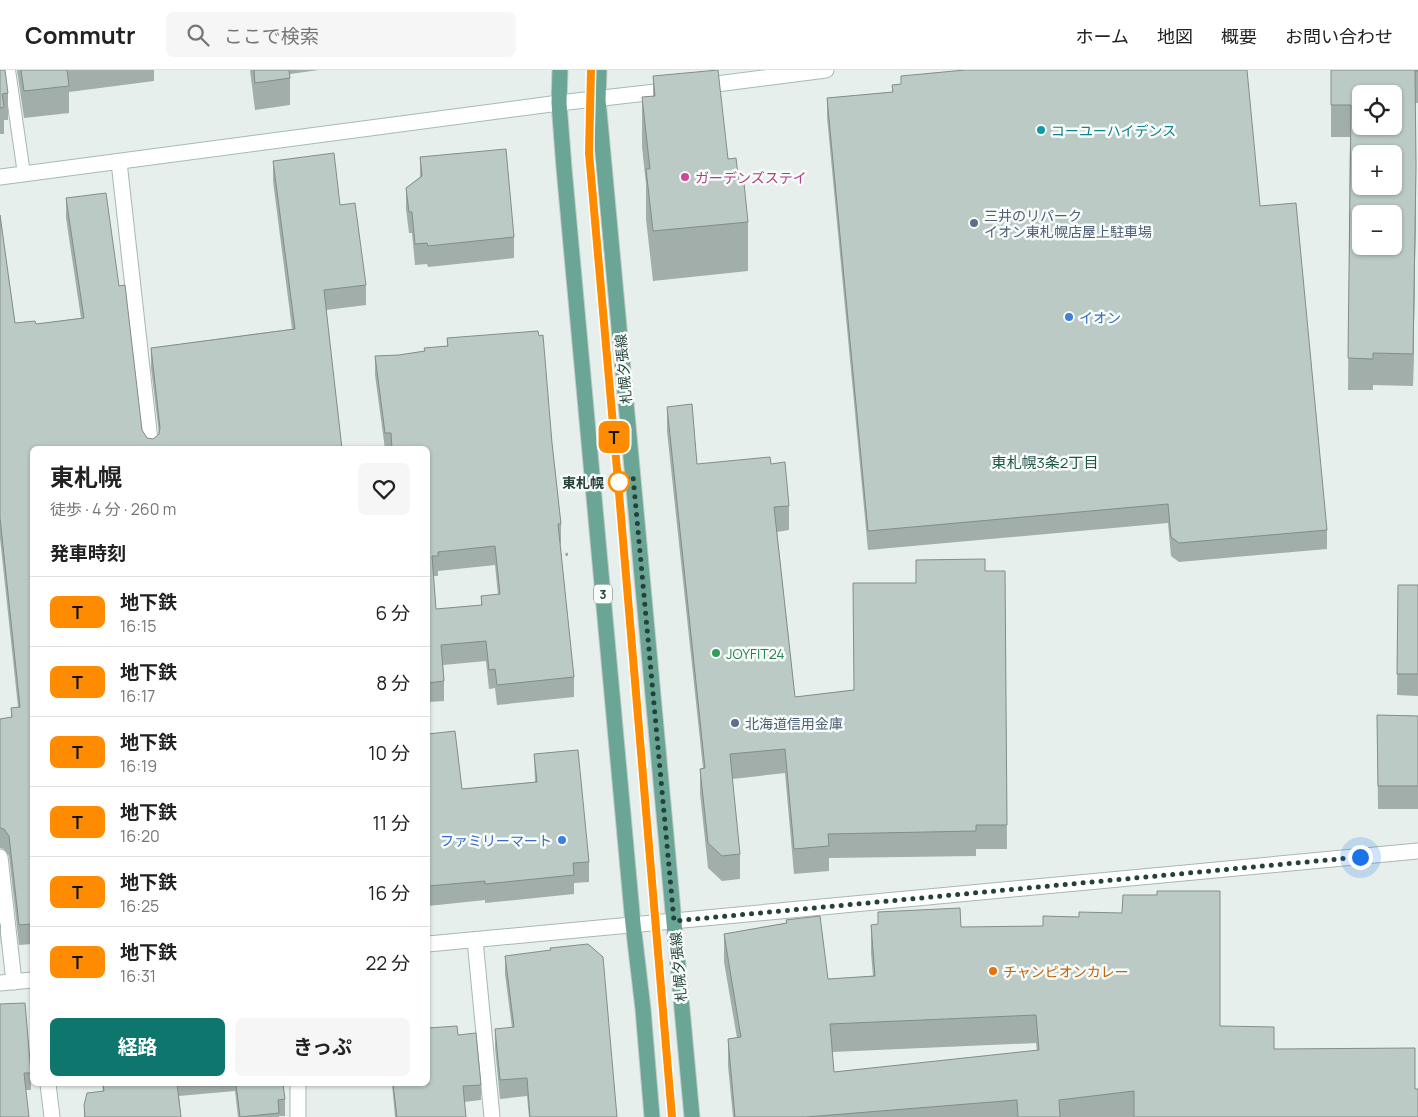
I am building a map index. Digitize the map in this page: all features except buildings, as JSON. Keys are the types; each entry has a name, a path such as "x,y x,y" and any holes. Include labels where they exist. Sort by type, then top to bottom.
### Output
{"main road":[{"name":"3","path":"560,70 559,104 652,1117"},
{"name":"札幌夕張線","path":"598,70 598,100 692,1117"}],"street":[{"path":"0,177 826,70"},
{"path":"119,162 151,446"},
{"path":"430,944 1418,851"},
{"path":"0,857 7,983 30,980"},
{"path":"475,940 492,1117"},
{"path":"48,1086 52,1117"},
{"path":"298,1086 298,1117"}],"lane":[{"path":"9,70 24,174"}],"path":[{"path":"551,555 570,554"}],"metro line":[{"name":"T","path":"591,70 589,153 672,1117"}],"place":[{"name":"コーユーハイデンス","path":"1041,130"},
{"name":"ガーデンズステイ","path":"685,177"},
{"name":"三井のリパーク イオン東札幌店屋上駐車場","path":"974,223"},
{"name":"イオン","path":"1069,317"},
{"name":"東札幌","path":"619,482"},
{"name":"JOYFIT24","path":"716,653"},
{"name":"北海道信用金庫","path":"735,723"},
{"name":"ファミリーマート","path":"562,840"},
{"name":"チャンピオンカレー","path":"993,971"}],"district":[{"name":"東札幌3条2丁目","path":"1045,462"}],"route":[{"path":"619,482 633,476 674,921 1360,857"}]}
